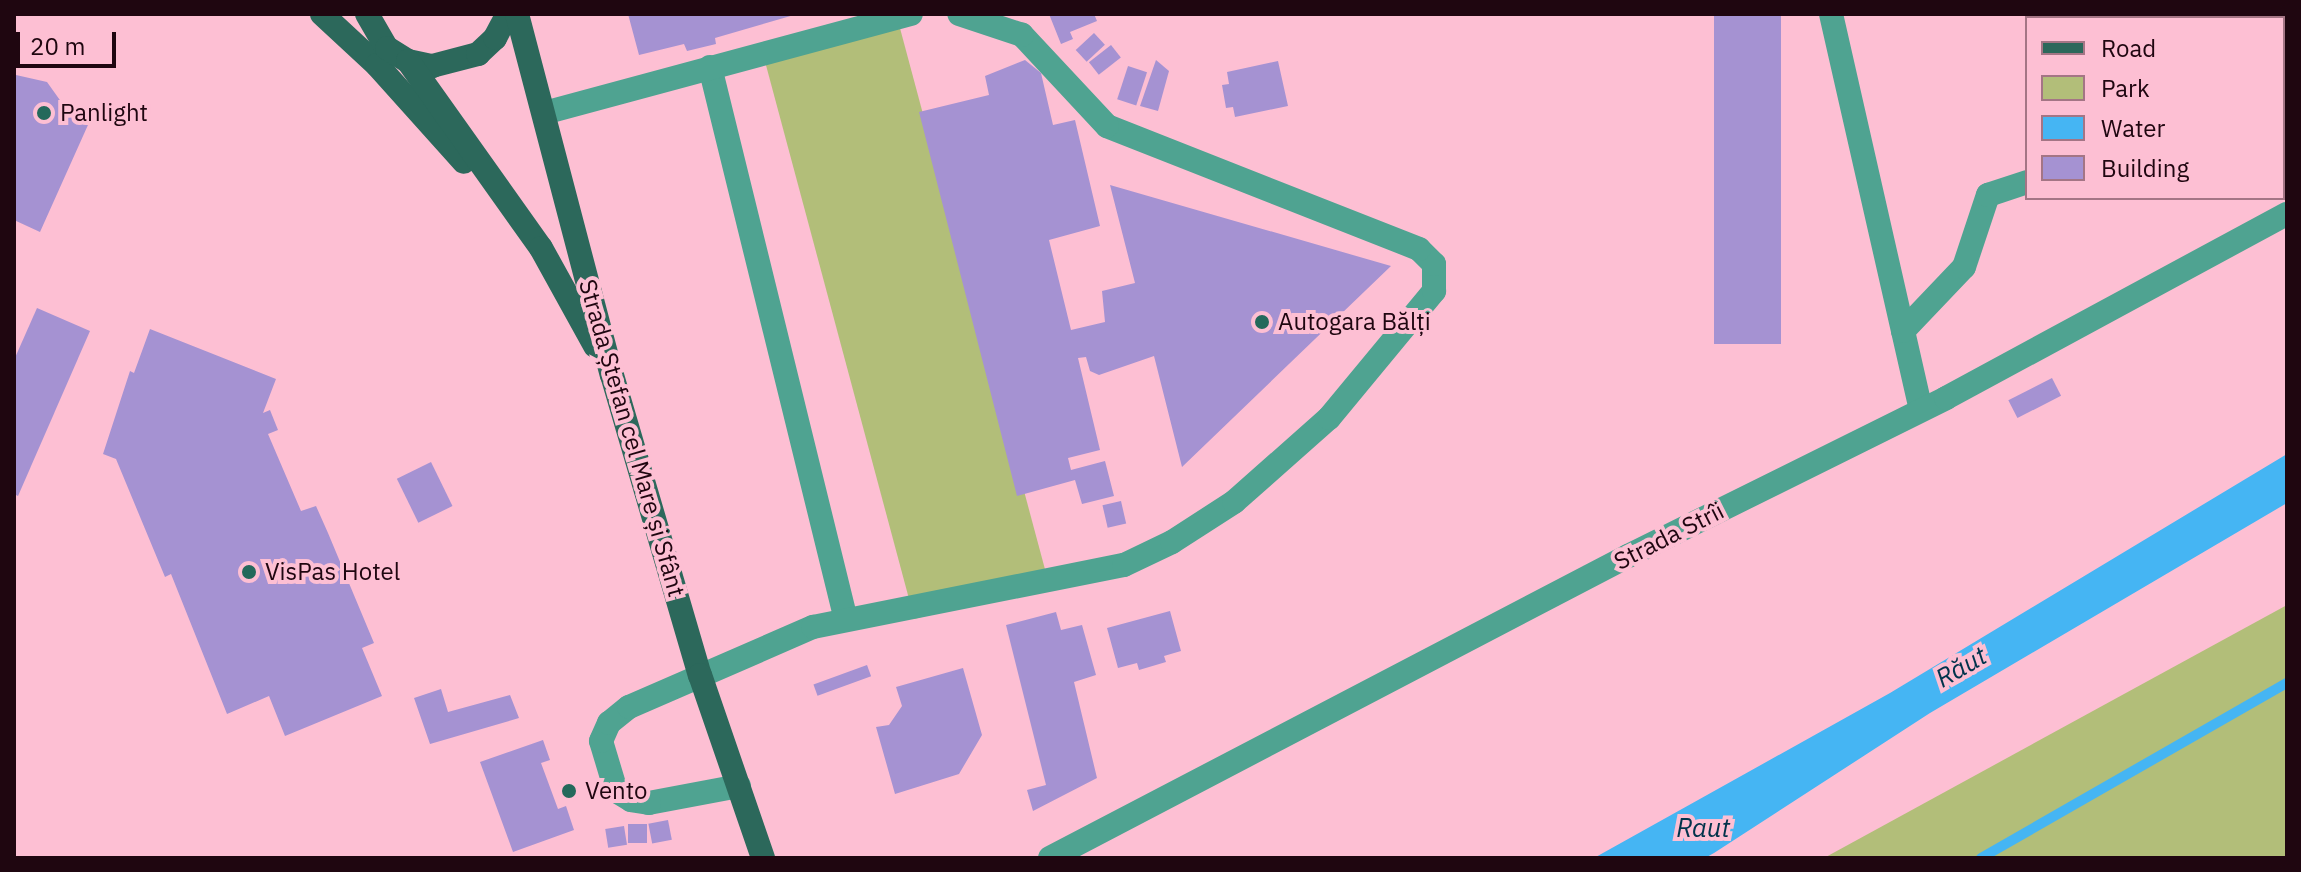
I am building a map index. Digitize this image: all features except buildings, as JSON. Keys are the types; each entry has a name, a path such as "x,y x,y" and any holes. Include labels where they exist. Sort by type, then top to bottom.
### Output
{"main road":[{"path":"322,14 377,65 541,248"},
{"path":"367,14 387,48 408,61 541,248 612,375"},
{"path":"408,61 456,64 478,54 495,38 508,14"},
{"name":"Strada Ștefan cel Mare și Sfânt","path":"517,14 612,375 700,675 763,858"}],"street":[{"path":"544,113 911,14"},
{"path":"739,786 649,803 616,791 601,741 609,723 629,707 813,627 1124,565 1172,542 1234,502 1329,418 1434,291 1434,264 1419,249 1107,126 1022,35 959,14"},
{"path":"1831,14 1921,410"},
{"path":"710,67 846,620"},
{"path":"1903,331 1964,267 1988,195 2025,183"},
{"name":"Strada Strîi","path":"1050,858 1628,556 1921,410 2287,214"}],"green space":[{"path":"897,17 1049,583 914,619 763,53"},
{"path":"2287,605 2287,858 1824,858"}],"water":[{"name":"Raut","path":"2287,454 2287,503 1930,713 1714,853 1705,858 1594,858 1890,693"}],"waterway":[{"path":"1981,858 2287,683"}],"place":[{"name":"Panlight","path":"44,113"},
{"name":"Autogara Bălți","path":"1262,322"},
{"name":"VisPas Hotel","path":"249,572"},
{"name":"Vento","path":"569,791"}],"water label":[{"name":"Răut","path":"1961,667"}]}
